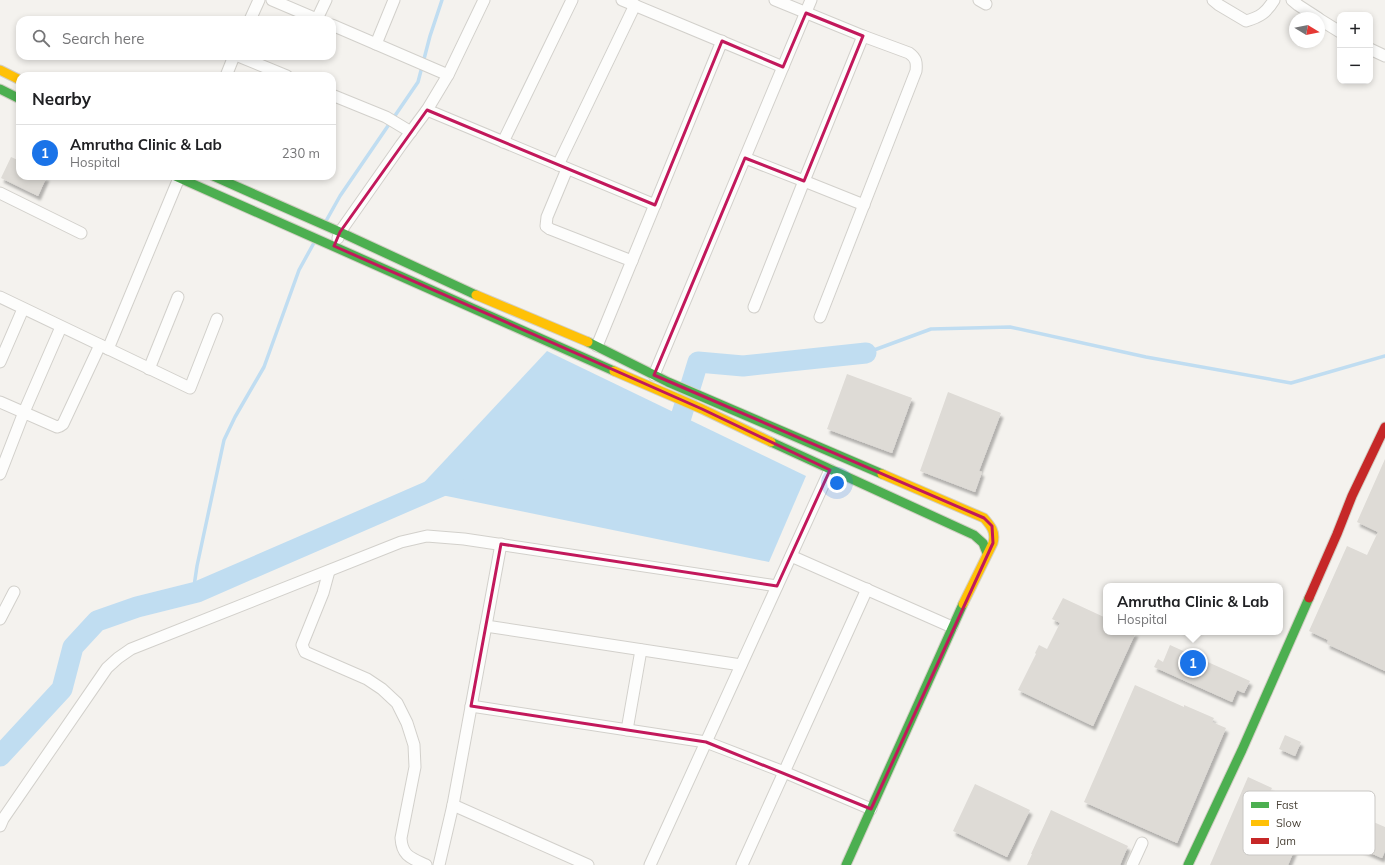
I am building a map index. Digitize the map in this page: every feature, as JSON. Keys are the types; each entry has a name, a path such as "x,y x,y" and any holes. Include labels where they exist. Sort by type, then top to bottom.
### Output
{"street":[{"path":"252,16 259,0"},
{"path":"272,0 309,16"},
{"path":"320,16 326,0"},
{"path":"376,44 394,0"},
{"path":"334,246 336,230 427,110 448,75 484,0"},
{"path":"503,142 572,0"},
{"path":"622,0 783,66"},
{"path":"775,0 909,53 915,57 917,63 916,71 820,317"},
{"path":"654,375 812,0"},
{"path":"1213,0 1246,21 1258,17 1274,0"},
{"path":"1292,0 1309,12"},
{"path":"632,261 550,229 546,226 547,217 563,167 635,5"},
{"path":"1325,22 1337,30"},
{"path":"336,27 448,75"},
{"path":"754,307 863,36"},
{"path":"596,346 722,41"},
{"path":"1373,50 1385,56"},
{"path":"228,72 232,60"},
{"path":"248,60 277,72"},
{"path":"0,70 16,78"},
{"path":"0,89 16,97"},
{"path":"336,97 391,120 411,132"},
{"path":"427,110 655,205"},
{"path":"745,158 864,205"},
{"path":"0,402 57,427 63,424 104,347 176,180"},
{"path":"184,180 702,409 830,470 974,535 984,543 987,553"},
{"path":"222,180 336,230 465,290 596,346 654,375 984,518 992,526 994,535 993,543 952,627 846,865"},
{"path":"0,193 81,233"},
{"path":"148,369 178,297"},
{"path":"0,298 190,388 217,319"},
{"path":"0,362 23,309"},
{"path":"0,474 24,412 61,327"},
{"path":"1188,865 1245,743 1337,534 1352,496 1385,427"},
{"path":"650,865 830,470"},
{"path":"0,826 3,818 107,668 118,658 131,649 401,542 427,536 464,539 777,586"},
{"path":"439,865 453,805 501,544"},
{"path":"791,556 952,627"},
{"path":"329,571 323,594 302,645 305,652 367,679 382,689 397,703 407,723 414,745 415,768 401,838 402,846 405,853 426,865"},
{"path":"742,865 867,589"},
{"path":"0,620 14,592"},
{"path":"486,626 741,665"},
{"path":"627,730 641,650"},
{"path":"471,706 706,742 784,772 870,810"},
{"path":"453,805 588,865"},
{"path":"1132,865 1142,843"}],"highlighted area":[{"path":"806,13 863,36 804,181 745,158 654,375 984,518 992,526 993,543 871,809 706,742 471,706 501,544 777,586 830,470 702,409 334,246 340,232 427,110 655,205 722,41 783,67"}],"water":[{"path":"547,351 806,476 769,562 417,490"}],"building":[{"path":"11,157 16,159 16,180 45,180 38,196 1,178"},
{"path":"847,374 912,398 892,453 827,429"},
{"path":"948,392 1001,413 979,471 982,472 975,492 920,471"},
{"path":"1385,459 1385,671 1327,644 1328,640 1309,631 1347,546 1367,555 1378,532 1357,522"},
{"path":"1063,598 1103,617 1103,635 1135,635 1093,726 1018,690 1039,645 1047,649 1060,623 1052,619"},
{"path":"1170,645 1250,681 1244,693 1237,690 1232,702 1154,667 1158,659 1163,662"},
{"path":"1135,685 1184,707 1184,705 1214,718 1212,722 1226,728 1177,843 1084,802"},
{"path":"1285,735 1301,742 1295,756 1279,749"},
{"path":"1248,777 1272,788 1271,791 1243,791 1243,855 1292,855 1288,865 1210,865"},
{"path":"975,784 1030,810 1007,857 953,831"},
{"path":"1051,810 1128,846 1120,865 1027,865"},
{"path":"1375,823 1385,827 1385,851 1382,858 1375,855"}],"waterway":[{"path":"326,221 340,196 418,82 430,36 442,0"},
{"path":"193,593 197,566 224,440 235,417 264,367 299,270 315,241"},
{"path":"866,353 931,329 1010,327 1146,357 1291,383 1385,356"},
{"path":"673,443 698,362 743,366 866,353"},
{"path":"0,756 62,689 73,647 97,621 137,607 197,592 453,481"}],"traffic: fast":[{"path":"0,89 16,97"},
{"path":"184,180 614,371"},
{"path":"222,180 340,232 476,295"},
{"path":"588,342 668,382 882,474"},
{"path":"771,442 974,535 983,543 987,553"},
{"path":"1188,865 1242,750 1309,598"},
{"path":"846,865 963,604"}],"traffic: slow":[{"path":"0,70 16,78"},
{"path":"476,295 588,342"},
{"path":"614,371 702,409 771,442"},
{"path":"882,474 984,518 991,527 994,536 993,543 963,604"}],"traffic: jam":[{"path":"1309,598 1352,496 1385,427"}],"place":[{"name":"Amrutha Clinic & Lab","path":"1193,663"}]}
